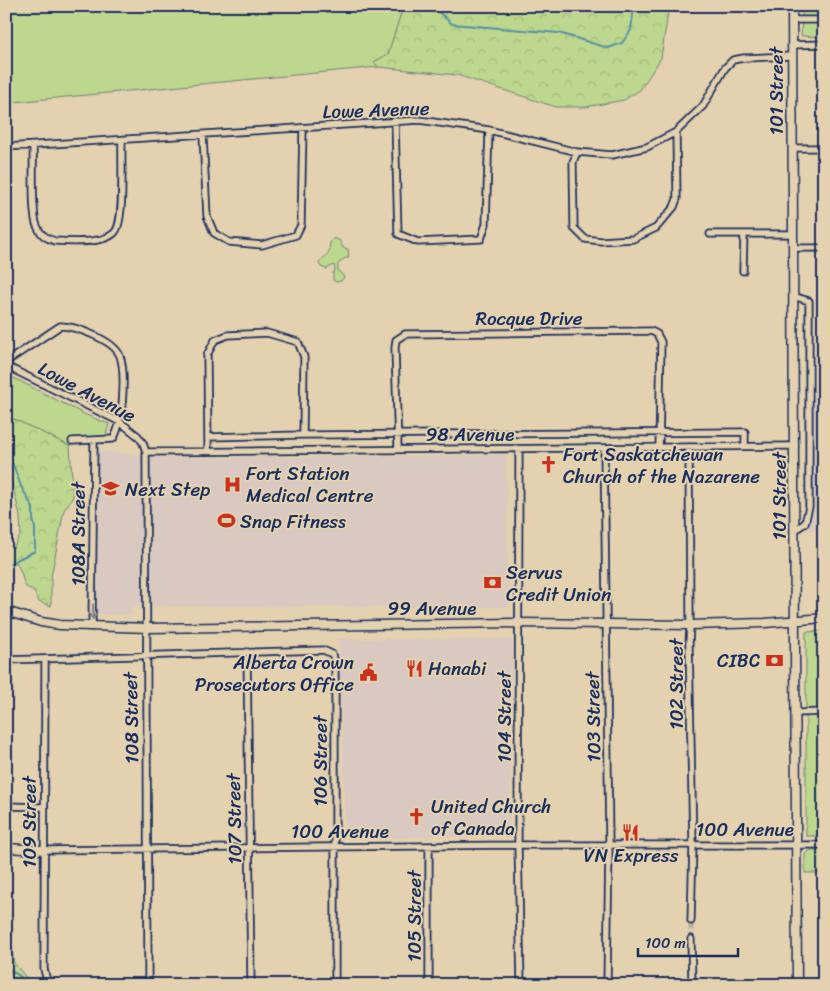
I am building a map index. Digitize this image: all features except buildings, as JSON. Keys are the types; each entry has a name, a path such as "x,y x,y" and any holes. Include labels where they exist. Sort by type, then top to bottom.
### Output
{"street":[{"name":"101 Street","path":"792,6 797,985"},
{"path":"792,20 824,20"},
{"path":"791,45 824,44"},
{"name":"Lowe Avenue","path":"6,147 203,136 419,120 489,130 577,152 600,155 630,152 647,147 676,132 703,106 725,68 733,60 791,56"},
{"path":"395,121 398,234 418,242 481,239 486,224 489,130"},
{"path":"203,136 207,216 214,233 229,242 262,245 296,235 301,225 303,128"},
{"path":"577,152 574,162 574,228 585,239 601,241 633,239 656,228 676,203 676,132"},
{"path":"33,146 35,217 40,231 55,241 101,240 115,233 121,219 122,141"},
{"path":"792,148 824,148"},
{"path":"710,234 793,234"},
{"path":"743,271 744,234"},
{"path":"793,248 824,248"},
{"path":"793,296 809,301 810,373 809,507 805,523 795,530"},
{"path":"6,362 60,326 70,326 110,344 120,356 123,388 120,422 114,440 72,440"},
{"name":"Rocque Drive","path":"398,449 395,348 396,340 406,334 569,334 651,331 657,334 661,342 659,448"},
{"path":"208,451 208,355 215,340 228,334 267,333 298,342 304,357 303,435"},
{"name":"Lowe Avenue","path":"6,366 120,422 138,436 146,452"},
{"path":"208,437 745,432 745,446"},
{"name":"108A Street","path":"92,627 94,440"},
{"name":"98 Avenue","path":"146,452 795,446"},
{"name":"102 Street","path":"689,447 689,644 693,845 691,921"},
{"name":"103 Street","path":"604,448 609,846 607,985"},
{"name":"104 Street","path":"518,449 520,985"},
{"name":"108 Street","path":"146,452 148,985"},
{"name":"99 Avenue","path":"6,611 42,622 60,625 148,628 520,623 690,625 824,618"},
{"name":"106 Street","path":"248,652 324,650 334,656 335,985"},
{"path":"6,660 146,657 248,652"},
{"name":"107 Street","path":"248,652 251,985"},
{"name":"109 Street","path":"45,659 43,807 44,969 48,985"},
{"path":"796,713 824,712"},
{"path":"6,806 43,807"},
{"name":"100 Avenue","path":"6,848 44,850 250,847 824,845"},
{"name":"105 Street","path":"428,846 429,985"},
{"path":"691,939 692,985"}],"shaded area":[{"path":"819,298 824,298 824,530 804,530"},
{"path":"94,450 159,458 506,455 509,607 132,606 131,615 87,613"},
{"path":"339,639 513,639 509,835 346,838"}],"green space":[{"path":"6,6 399,6 402,10 388,55 374,62 378,67 14,102 6,84"},
{"path":"399,6 669,6 661,58 640,90 624,100 586,107 556,107 457,75 378,67 374,62 388,54 402,10"},
{"path":"803,6 824,6 824,37 801,36"},
{"path":"334,238 340,241 343,248 348,249 349,258 345,258 338,264 338,270 344,277 341,281 336,282 333,280 334,265 326,269 321,267 319,263 329,252 330,243"},
{"path":"6,374 86,415 109,424 105,438 72,440 70,446 14,419 6,423"},
{"path":"14,419 70,446 73,497 64,510 51,577 51,606 39,602 34,592 25,586 16,562 8,566 10,577 6,577 6,545 13,548 21,534 20,516 6,459 6,423"},
{"path":"824,631 824,836 806,836 806,632"},
{"path":"811,850 824,850 824,873 805,873 805,854"},
{"path":"6,941 11,946 14,963 32,985 6,985"}],"waterway":[{"path":"432,6 452,24 559,33 608,48 622,43 631,30 634,6"},
{"path":"6,446 21,486 33,508 35,529 35,551 6,565"},
{"path":"6,967 21,977 24,985"}],"tunnel":[{"path":"691,921 691,939"}],"place":[{"name":"Fort Saskatchewan Church of the Nazarene","path":"549,465"},
{"name":"Fort Station Medical Centre","path":"232,484"},
{"name":"Next Step","path":"111,489"},
{"name":"Snap Fitness","path":"226,521"},
{"name":"Servus Credit Union","path":"492,583"},
{"name":"CIBC","path":"774,660"},
{"name":"Hanabi","path":"414,668"},
{"name":"Alberta Crown Prosecutors Office","path":"368,673"},
{"name":"United Church of Canada","path":"417,817"},
{"name":"VN Express","path":"631,832"}]}
